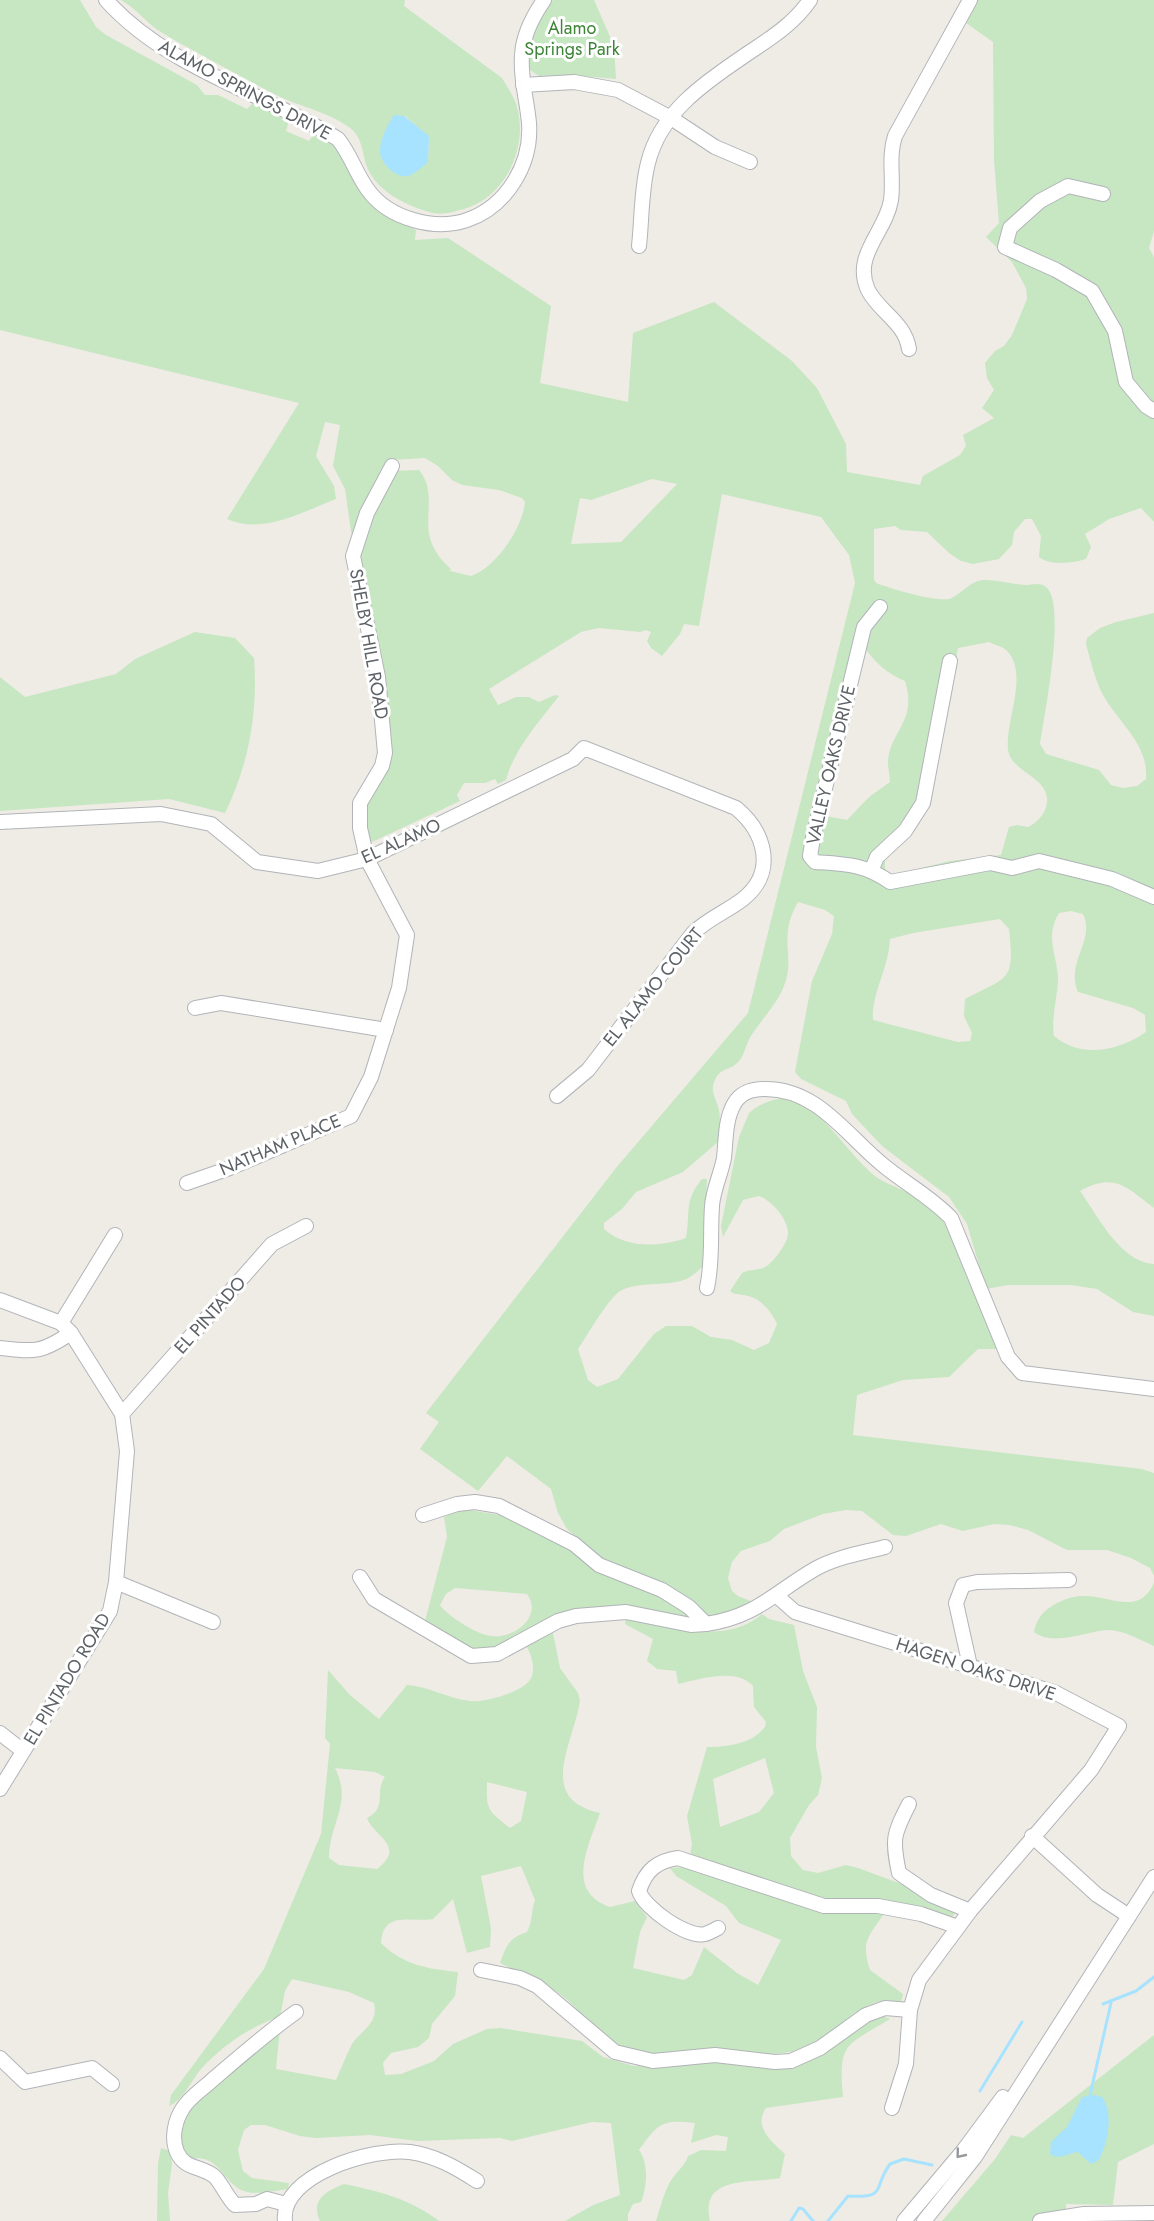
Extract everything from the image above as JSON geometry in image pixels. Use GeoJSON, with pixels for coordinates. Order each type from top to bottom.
{"type":"FeatureCollection","features":[{"type":"Feature","properties":{"kind":"street","name":"ALAMO SPRINGS DRIVE"},"geometry":{"type":"LineString","coordinates":[[106,0],[122,17],[156,43],[338,139],[347,150],[370,193],[390,208],[431,225],[458,223],[489,209],[511,188],[524,163],[529,140],[523,85],[524,43],[534,15],[544,0]]}},
{"type":"Feature","properties":{"kind":"street"},"geometry":{"type":"LineString","coordinates":[[639,246],[647,165],[652,151],[671,118],[696,88],[788,26],[810,0]]}},
{"type":"Feature","properties":{"kind":"street"},"geometry":{"type":"LineString","coordinates":[[909,349],[903,330],[870,292],[864,273],[864,262],[868,247],[888,213],[891,193],[891,154],[895,136],[970,0]]}},
{"type":"Feature","properties":{"kind":"street"},"geometry":{"type":"LineString","coordinates":[[523,85],[574,82],[605,86],[643,101],[715,147],[750,162]]}},
{"type":"Feature","properties":{"kind":"street"},"geometry":{"type":"LineString","coordinates":[[1103,194],[1068,186],[1040,201],[1010,228],[1005,247],[1056,270],[1092,291],[1115,331],[1126,382],[1146,406],[1154,411]]}},
{"type":"Feature","properties":{"kind":"street","name":"SHELBY HILL ROAD"},"geometry":{"type":"LineString","coordinates":[[367,859],[361,842],[360,803],[382,766],[385,753],[378,677],[353,556],[367,513],[392,466]]}},
{"type":"Feature","properties":{"kind":"street","name":"VALLEY OAKS DRIVE"},"geometry":{"type":"LineString","coordinates":[[880,607],[864,627],[810,856],[816,862],[872,869],[890,882],[990,863],[1012,868],[1039,861],[1112,879],[1154,897]]}},
{"type":"Feature","properties":{"kind":"street"},"geometry":{"type":"LineString","coordinates":[[872,869],[877,857],[905,831],[923,803],[950,661]]}},
{"type":"Feature","properties":{"kind":"street","name":"EL ALAMO"},"geometry":{"type":"LineString","coordinates":[[0,822],[161,814],[211,824],[257,862],[318,871],[367,859],[573,759],[584,748]]}},
{"type":"Feature","properties":{"kind":"street","name":"EL ALAMO COURT"},"geometry":{"type":"LineString","coordinates":[[557,1096],[588,1070],[693,933],[707,920],[743,899],[755,886],[763,865],[764,852],[760,836],[748,818],[736,808],[584,748]]}},
{"type":"Feature","properties":{"kind":"street","name":"NATHAM PLACE"},"geometry":{"type":"LineString","coordinates":[[187,1183],[230,1168],[351,1116],[371,1077],[399,988],[407,935],[367,859]]}},
{"type":"Feature","properties":{"kind":"street"},"geometry":{"type":"LineString","coordinates":[[195,1008],[221,1003],[386,1030]]}},
{"type":"Feature","properties":{"kind":"street"},"geometry":{"type":"LineString","coordinates":[[707,1288],[712,1267],[712,1205],[724,1158],[729,1115],[740,1095],[756,1089],[778,1089],[799,1094],[819,1105],[882,1164],[936,1202],[951,1218],[1008,1357],[1022,1372],[1154,1389]]}},
{"type":"Feature","properties":{"kind":"street","name":"EL PINTADO"},"geometry":{"type":"LineString","coordinates":[[123,1414],[272,1245],[306,1226]]}},
{"type":"Feature","properties":{"kind":"street"},"geometry":{"type":"LineString","coordinates":[[61,1323],[115,1235]]}},
{"type":"Feature","properties":{"kind":"street","name":"EL PINTADO ROAD"},"geometry":{"type":"LineString","coordinates":[[0,1300],[61,1323],[71,1333],[123,1414],[127,1451],[116,1582],[110,1611],[0,1789]]}},
{"type":"Feature","properties":{"kind":"street"},"geometry":{"type":"LineString","coordinates":[[0,1348],[33,1352],[50,1347],[71,1333]]}},
{"type":"Feature","properties":{"kind":"street"},"geometry":{"type":"LineString","coordinates":[[423,1515],[457,1504],[475,1502],[499,1506],[574,1544],[599,1565],[662,1590],[689,1607],[706,1624]]}},
{"type":"Feature","properties":{"kind":"street"},"geometry":{"type":"LineString","coordinates":[[360,1577],[374,1599],[471,1656],[497,1654],[558,1621],[576,1616],[626,1612],[691,1625],[744,1615],[777,1596],[816,1568],[841,1558],[885,1547]]}},
{"type":"Feature","properties":{"kind":"street"},"geometry":{"type":"LineString","coordinates":[[970,1666],[956,1603],[963,1585],[977,1582],[1069,1580]]}},
{"type":"Feature","properties":{"kind":"street"},"geometry":{"type":"LineString","coordinates":[[116,1582],[213,1622]]}},
{"type":"Feature","properties":{"kind":"street","name":"HAGEN OAKS DRIVE"},"geometry":{"type":"LineString","coordinates":[[777,1596],[795,1612],[1056,1693],[1119,1726],[1091,1770],[970,1911],[919,1980],[910,2010],[906,2064],[892,2108]]}},
{"type":"Feature","properties":{"kind":"street"},"geometry":{"type":"LineString","coordinates":[[0,1733],[23,1751]]}},
{"type":"Feature","properties":{"kind":"street"},"geometry":{"type":"LineString","coordinates":[[909,1804],[894,1832],[894,1849],[899,1873],[931,1895],[970,1911]]}},
{"type":"Feature","properties":{"kind":"street"},"geometry":{"type":"LineString","coordinates":[[1032,1836],[1097,1895],[1129,1916]]}},
{"type":"Feature","properties":{"kind":"street"},"geometry":{"type":"LineString","coordinates":[[718,1928],[704,1934],[695,1933],[648,1908],[639,1891],[643,1878],[651,1868],[664,1860],[678,1858],[824,1906],[878,1906],[921,1914],[958,1927]]}},
{"type":"Feature","properties":{"kind":"street"},"geometry":{"type":"LineString","coordinates":[[924,2221],[975,2157],[1154,1877]]}},
{"type":"Feature","properties":{"kind":"street"},"geometry":{"type":"LineString","coordinates":[[481,1970],[520,1978],[537,1986],[615,2052],[653,2061],[715,2055],[776,2062],[791,2061],[820,2048],[866,2015],[885,2008],[910,2010]]}},
{"type":"Feature","properties":{"kind":"street"},"geometry":{"type":"LineString","coordinates":[[286,2204],[267,2199],[256,2204],[235,2205],[213,2175],[184,2162],[176,2151],[174,2136],[176,2121],[184,2105],[266,2033],[296,2012]]}},
{"type":"Feature","properties":{"kind":"street"},"geometry":{"type":"LineString","coordinates":[[0,2058],[25,2082],[92,2068],[112,2084]]}},
{"type":"Feature","properties":{"kind":"street"},"geometry":{"type":"LineString","coordinates":[[904,2221],[963,2151],[1020,2075],[1036,2060]]}},
{"type":"Feature","properties":{"kind":"street"},"geometry":{"type":"LineString","coordinates":[[285,2221],[286,2204],[291,2195],[333,2165],[378,2153],[408,2151],[444,2160],[477,2181]]}},
{"type":"Feature","properties":{"kind":"street"},"geometry":{"type":"LineString","coordinates":[[1040,2221],[1084,2214],[1154,2213]]}},
{"type":"Feature","properties":{"kind":"green space"},"geometry":{"type":"Polygon","coordinates":[[[0,0],[80,0],[96,27],[106,35],[197,85],[205,95],[218,95],[247,109],[253,103],[289,121],[286,131],[309,141],[314,134],[326,138],[342,153],[376,209],[416,230],[415,240],[448,238],[551,306],[540,383],[628,402],[633,333],[714,302],[792,361],[817,388],[846,444],[847,472],[920,485],[923,476],[960,455],[966,446],[963,435],[994,418],[982,408],[994,390],[987,378],[985,363],[995,351],[1004,346],[1012,335],[1027,299],[1026,288],[1012,262],[986,237],[999,223],[994,160],[993,42],[966,23],[978,0],[1154,0],[1154,231],[1149,248],[1154,257],[1154,522],[1141,508],[1109,519],[1085,534],[1091,547],[1086,559],[1062,563],[1049,562],[1039,557],[1041,536],[1032,519],[1025,519],[1014,532],[1012,545],[999,559],[973,564],[961,561],[949,553],[927,532],[901,530],[895,526],[874,529],[874,579],[876,583],[914,595],[937,599],[952,598],[970,585],[983,580],[1022,585],[1040,584],[1046,587],[1052,597],[1054,637],[1040,744],[1046,754],[1099,770],[1111,785],[1123,788],[1137,786],[1146,779],[1146,766],[1137,743],[1106,701],[1100,689],[1086,644],[1087,638],[1100,628],[1116,622],[1154,613],[1154,1208],[1120,1184],[1102,1183],[1080,1191],[1102,1225],[1120,1247],[1142,1261],[1154,1264],[1154,1316],[1133,1312],[1097,1289],[1071,1285],[1008,1285],[986,1289],[967,1224],[949,1197],[882,1146],[852,1114],[846,1101],[801,1079],[795,1072],[812,981],[832,934],[834,916],[825,910],[798,902],[789,926],[787,976],[781,993],[751,1036],[739,1061],[719,1074],[713,1084],[713,1092],[720,1114],[718,1142],[683,1172],[636,1192],[622,1209],[604,1223],[604,1229],[622,1240],[633,1243],[665,1243],[686,1238],[692,1194],[702,1179],[707,1179],[704,1265],[684,1280],[629,1287],[617,1293],[605,1307],[578,1349],[588,1380],[597,1387],[618,1379],[654,1334],[666,1326],[692,1326],[711,1337],[732,1340],[754,1350],[769,1343],[777,1324],[768,1309],[755,1299],[730,1291],[742,1273],[765,1267],[776,1257],[788,1236],[785,1221],[774,1206],[759,1196],[743,1200],[723,1237],[721,1226],[739,1137],[749,1113],[770,1101],[788,1099],[805,1106],[821,1118],[881,1180],[917,1197],[936,1211],[950,1235],[997,1349],[978,1349],[949,1377],[903,1380],[857,1395],[853,1435],[1142,1469],[1154,1473],[1154,1576],[1150,1568],[1131,1558],[1107,1550],[1067,1550],[1028,1530],[1009,1525],[994,1524],[963,1531],[941,1524],[906,1536],[893,1535],[862,1511],[846,1510],[823,1514],[784,1529],[770,1541],[741,1551],[732,1562],[728,1578],[732,1591],[753,1602],[730,1613],[692,1621],[628,1607],[577,1608],[564,1612],[502,1650],[474,1651],[425,1621],[447,1537],[444,1517],[463,1509],[500,1515],[518,1520],[536,1534],[566,1548],[579,1540],[567,1529],[558,1513],[551,1489],[507,1456],[478,1491],[420,1449],[439,1422],[426,1413],[616,1168],[748,1013],[855,583],[849,555],[821,517],[722,494],[699,626],[684,624],[680,634],[662,656],[651,648],[647,641],[651,632],[646,630],[640,632],[599,628],[581,632],[489,689],[498,705],[516,697],[529,697],[539,702],[555,695],[559,696],[521,747],[506,780],[498,784],[495,779],[485,783],[464,783],[457,795],[460,801],[370,843],[365,817],[368,800],[386,768],[357,560],[364,534],[393,471],[419,470],[426,482],[428,493],[431,542],[438,555],[451,569],[450,571],[471,576],[490,565],[499,556],[514,534],[525,502],[522,498],[499,490],[462,485],[452,480],[438,466],[425,458],[391,460],[381,469],[352,538],[345,489],[333,466],[340,425],[325,422],[316,456],[334,486],[336,499],[282,520],[268,523],[241,523],[227,519],[299,403],[0,330],[0,0]],[[652,479],[591,500],[580,498],[571,544],[621,542],[677,484],[652,479]],[[872,607],[856,629],[809,829],[818,847],[826,816],[847,820],[869,797],[890,782],[888,763],[890,752],[906,717],[908,695],[905,681],[882,667],[863,646],[872,607]],[[989,642],[958,648],[931,804],[915,830],[885,860],[885,869],[892,875],[950,861],[1001,855],[1009,827],[1017,825],[1028,827],[1039,819],[1046,808],[1045,790],[1010,757],[1008,738],[1015,697],[1016,671],[1013,659],[1002,647],[989,642]],[[1071,911],[1059,913],[1052,939],[1058,981],[1054,1036],[1076,1048],[1100,1050],[1124,1044],[1146,1032],[1145,1015],[1133,1008],[1078,992],[1075,971],[1084,942],[1086,924],[1083,914],[1071,911]],[[1000,919],[890,939],[887,960],[875,1000],[873,1020],[958,1042],[970,1041],[972,1033],[964,1016],[965,999],[1005,976],[1011,959],[1009,929],[1000,919]],[[455,1588],[446,1594],[440,1605],[463,1624],[491,1636],[509,1634],[517,1630],[529,1618],[532,1610],[527,1594],[455,1588]]]}},
{"type":"Feature","properties":{"kind":"green space"},"geometry":{"type":"Polygon","coordinates":[[[121,0],[405,0],[404,6],[502,78],[514,98],[518,111],[519,141],[515,156],[501,183],[491,195],[478,203],[442,214],[420,209],[401,201],[383,189],[376,181],[366,164],[359,140],[350,128],[332,117],[272,93],[191,49],[158,30],[121,0]],[[405,116],[385,163],[397,173],[411,174],[428,162],[429,137],[405,116]]]}},
{"type":"Feature","properties":{"kind":"green space","name":"Alamo Springs Park"},"geometry":{"type":"Polygon","coordinates":[[[553,0],[594,0],[614,46],[616,79],[571,75],[539,76],[530,70],[528,52],[533,33],[553,0]]]}},
{"type":"Feature","properties":{"kind":"green space"},"geometry":{"type":"Polygon","coordinates":[[[195,632],[235,638],[254,658],[255,698],[250,737],[240,776],[225,813],[169,799],[0,811],[0,677],[25,697],[116,674],[135,659],[195,632]]]}},
{"type":"Feature","properties":{"kind":"green space"},"geometry":{"type":"Polygon","coordinates":[[[1154,1583],[1154,1646],[1114,1630],[1060,1638],[1050,1638],[1034,1632],[1042,1614],[1063,1600],[1083,1596],[1132,1602],[1148,1593],[1154,1583]]]}},
{"type":"Feature","properties":{"kind":"green space"},"geometry":{"type":"Polygon","coordinates":[[[762,1614],[769,1619],[794,1625],[803,1671],[817,1707],[816,1747],[822,1778],[818,1795],[809,1805],[790,1838],[791,1856],[803,1870],[818,1873],[846,1865],[858,1868],[907,1886],[957,1910],[943,1930],[933,1924],[885,1912],[871,1933],[866,1944],[870,1970],[903,1994],[901,2003],[888,2000],[876,2002],[852,2015],[818,2042],[795,2051],[749,2056],[694,2057],[647,2055],[622,2049],[602,2035],[557,1992],[500,1963],[509,1943],[527,1932],[531,1920],[535,1900],[521,1866],[481,1876],[491,1928],[490,1947],[467,1953],[453,1899],[433,1919],[400,1920],[387,1925],[381,1943],[398,1956],[416,1965],[458,1972],[455,1996],[432,2024],[429,2038],[418,2047],[391,2053],[383,2063],[385,2075],[401,2074],[434,2061],[453,2044],[487,2029],[500,2028],[582,2041],[603,2057],[634,2066],[721,2061],[779,2068],[808,2061],[869,2021],[883,2016],[890,2019],[854,2041],[848,2048],[842,2065],[843,2097],[766,2108],[763,2115],[763,2128],[785,2154],[780,2178],[731,2184],[720,2188],[712,2195],[709,2206],[710,2221],[656,2221],[667,2188],[688,2156],[701,2150],[726,2151],[728,2137],[716,2135],[691,2143],[695,2123],[684,2122],[661,2125],[639,2150],[646,2168],[645,2190],[641,2202],[633,2204],[628,2214],[628,2221],[565,2221],[593,2205],[620,2195],[611,2123],[592,2122],[512,2141],[500,2138],[417,2141],[370,2135],[316,2138],[300,2136],[265,2125],[251,2125],[244,2130],[238,2150],[243,2171],[252,2178],[289,2183],[288,2189],[264,2192],[252,2193],[241,2190],[234,2186],[213,2163],[206,2160],[197,2158],[187,2160],[181,2136],[183,2113],[280,2028],[276,2069],[336,2080],[352,2044],[369,2026],[374,2016],[374,2003],[349,1992],[292,1979],[285,1991],[280,2017],[259,2025],[228,2044],[202,2068],[183,2095],[169,2106],[171,2095],[264,1969],[321,1834],[330,1744],[325,1738],[328,1670],[350,1695],[379,1719],[407,1685],[470,1701],[495,1698],[523,1687],[533,1672],[531,1656],[526,1645],[553,1633],[560,1668],[578,1693],[580,1701],[566,1752],[563,1768],[564,1783],[569,1796],[580,1806],[600,1813],[586,1853],[584,1879],[587,1890],[596,1900],[610,1907],[635,1901],[647,1917],[640,1932],[633,1968],[684,1980],[692,1975],[704,1947],[737,1973],[758,1985],[781,1940],[739,1923],[726,1906],[676,1876],[670,1868],[688,1867],[692,1844],[687,1816],[707,1747],[746,1741],[760,1733],[765,1727],[766,1722],[754,1707],[753,1686],[746,1680],[728,1676],[707,1677],[678,1684],[676,1671],[657,1669],[647,1661],[653,1639],[625,1624],[626,1618],[678,1629],[714,1631],[748,1624],[762,1614]],[[765,1758],[713,1779],[720,1827],[759,1812],[774,1793],[765,1758]],[[335,1768],[340,1781],[341,1803],[329,1858],[339,1865],[377,1869],[389,1854],[389,1848],[367,1818],[377,1809],[380,1788],[385,1777],[375,1772],[335,1768]],[[487,1782],[488,1805],[497,1817],[510,1828],[521,1821],[527,1792],[487,1782]]]}},
{"type":"Feature","properties":{"kind":"green space"},"geometry":{"type":"Polygon","coordinates":[[[1154,2035],[1154,2144],[1118,2162],[1113,2205],[1066,2204],[1066,2221],[942,2221],[995,2159],[1011,2135],[1023,2138],[1154,2035]]]}},
{"type":"Feature","properties":{"kind":"green space"},"geometry":{"type":"Polygon","coordinates":[[[161,2148],[170,2151],[172,2164],[168,2193],[170,2221],[157,2221],[158,2164],[161,2148]]]}},
{"type":"Feature","properties":{"kind":"green space"},"geometry":{"type":"Polygon","coordinates":[[[344,2184],[394,2197],[417,2207],[439,2221],[320,2221],[317,2214],[318,2202],[326,2193],[344,2184]]]}},
{"type":"Feature","properties":{"kind":"water"},"geometry":{"type":"Polygon","coordinates":[[[394,115],[404,116],[429,136],[428,162],[408,176],[398,175],[389,169],[380,155],[383,136],[394,115]]]}},
{"type":"Feature","properties":{"kind":"water"},"geometry":{"type":"Polygon","coordinates":[[[1094,2095],[1102,2097],[1109,2120],[1105,2145],[1099,2160],[1091,2164],[1078,2152],[1060,2157],[1050,2154],[1051,2142],[1067,2127],[1082,2097],[1094,2095]]]}},
{"type":"Feature","properties":{"kind":"waterway"},"geometry":{"type":"LineString","coordinates":[[1103,2004],[1136,1991],[1154,1977]]}},
{"type":"Feature","properties":{"kind":"waterway"},"geometry":{"type":"LineString","coordinates":[[1090,2095],[1111,2003]]}},
{"type":"Feature","properties":{"kind":"waterway"},"geometry":{"type":"LineString","coordinates":[[980,2091],[1022,2022]]}},
{"type":"Feature","properties":{"kind":"waterway"},"geometry":{"type":"LineString","coordinates":[[828,2221],[848,2196],[874,2193],[890,2164],[904,2159],[932,2165]]}},
{"type":"Feature","properties":{"kind":"waterway"},"geometry":{"type":"LineString","coordinates":[[791,2221],[799,2208],[803,2209],[813,2221]]}}]}
